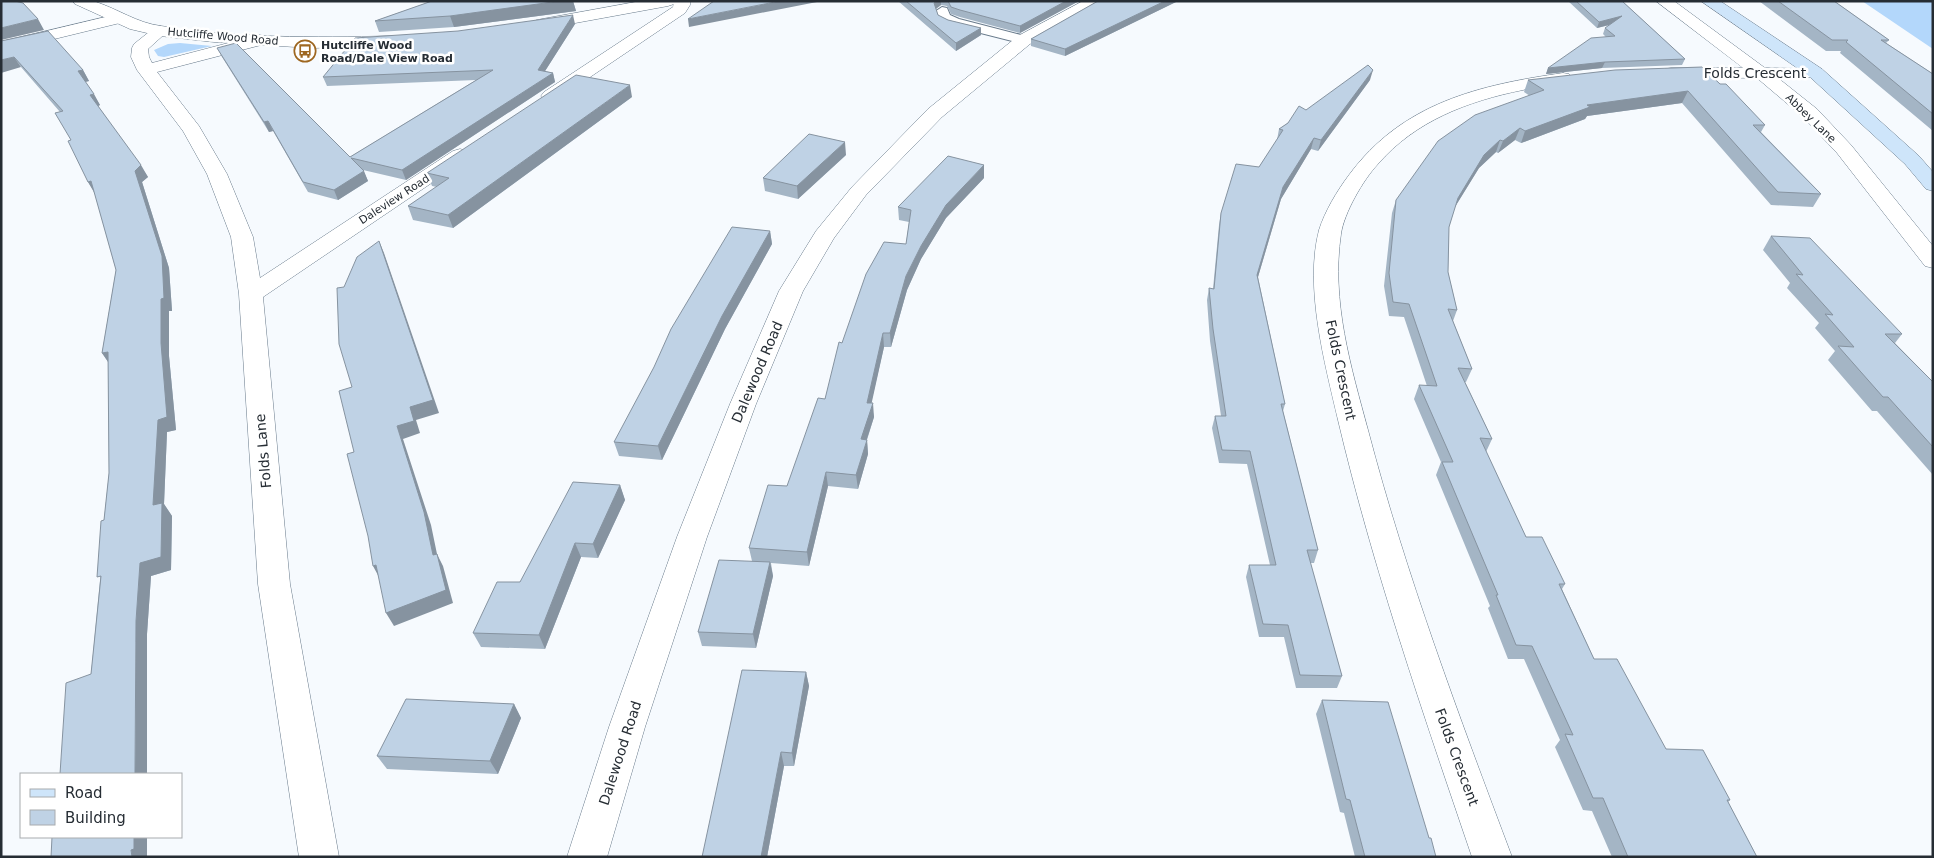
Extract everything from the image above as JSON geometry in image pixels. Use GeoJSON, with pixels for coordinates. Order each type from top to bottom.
{"type":"FeatureCollection","features":[{"type":"Feature","properties":{"kind":"main road"},"geometry":{"type":"LineString","coordinates":[[1709,1],[1816,73],[1912,160],[1933,185]]}},
{"type":"Feature","properties":{"kind":"street","name":"Hutcliffe Wood Road"},"geometry":{"type":"LineString","coordinates":[[81,1],[136,26],[160,31],[312,43],[405,39]]}},
{"type":"Feature","properties":{"kind":"street"},"geometry":{"type":"LineString","coordinates":[[520,28],[668,1]]}},
{"type":"Feature","properties":{"kind":"street"},"geometry":{"type":"LineString","coordinates":[[531,108],[679,10],[682,1]]}},
{"type":"Feature","properties":{"kind":"street","name":"Dalewood Road"},"geometry":{"type":"LineString","coordinates":[[587,857],[627,727],[692,537],[743,404],[792,291],[824,236],[859,191],[936,113],[1024,40],[1095,1]]}},
{"type":"Feature","properties":{"kind":"street","name":"Abbey Lane"},"geometry":{"type":"LineString","coordinates":[[1664,1],[1761,72],[1810,113],[1844,149],[1933,261]]}},
{"type":"Feature","properties":{"kind":"street"},"geometry":{"type":"LineString","coordinates":[[1,47],[118,19]]}},
{"type":"Feature","properties":{"kind":"street","name":"Folds Lane"},"geometry":{"type":"LineString","coordinates":[[160,31],[140,48],[140,56],[146,70],[192,130],[217,174],[242,237],[251,294],[274,584],[319,857]]}},
{"type":"Feature","properties":{"kind":"street"},"geometry":{"type":"LineString","coordinates":[[146,70],[259,40]]}},
{"type":"Feature","properties":{"kind":"street","name":"Folds Crescent"},"geometry":{"type":"LineString","coordinates":[[1651,73],[1816,73]]}},
{"type":"Feature","properties":{"kind":"street","name":"Folds Crescent"},"geometry":{"type":"LineString","coordinates":[[1492,857],[1416,642],[1360,458],[1330,328],[1325,273],[1331,227],[1349,186],[1372,156],[1406,127],[1441,107],[1484,92],[1538,81],[1586,75]]}},
{"type":"Feature","properties":{"kind":"street","name":"Daleview Road"},"geometry":{"type":"LineString","coordinates":[[251,294],[473,147]]}},
{"type":"Feature","properties":{"kind":"lane"},"geometry":{"type":"LineString","coordinates":[[942,11],[944,17],[954,22],[1024,40]]}},
{"type":"Feature","properties":{"kind":"shaded area"},"geometry":{"type":"Polygon","coordinates":[[[1862,1],[1933,1],[1933,49],[1862,1]]]}},
{"type":"Feature","properties":{"kind":"shaded area"},"geometry":{"type":"Polygon","coordinates":[[[180,43],[212,46],[164,57],[158,56],[154,50],[168,44],[180,43]]]}},
{"type":"Feature","properties":{"kind":"building"},"geometry":{"type":"Polygon","coordinates":[[[1,1],[23,3],[38,19],[1,28],[1,1]]]}},
{"type":"Feature","properties":{"kind":"building"},"geometry":{"type":"Polygon","coordinates":[[[432,1],[560,1],[450,16],[375,21],[432,1]]]}},
{"type":"Feature","properties":{"kind":"building"},"geometry":{"type":"Polygon","coordinates":[[[714,1],[780,1],[688,19],[714,1]]]}},
{"type":"Feature","properties":{"kind":"building"},"geometry":{"type":"Polygon","coordinates":[[[906,1],[937,1],[934,3],[938,15],[948,20],[981,28],[956,43],[906,1]]]}},
{"type":"Feature","properties":{"kind":"building"},"geometry":{"type":"Polygon","coordinates":[[[948,1],[1066,1],[1020,26],[951,7],[948,1]]]}},
{"type":"Feature","properties":{"kind":"building"},"geometry":{"type":"Polygon","coordinates":[[[1098,1],[1165,1],[1065,49],[1031,39],[1098,1]]]}},
{"type":"Feature","properties":{"kind":"building"},"geometry":{"type":"Polygon","coordinates":[[[1576,1],[1622,1],[1685,59],[1605,62],[1548,68],[1591,38],[1615,36],[1605,28],[1622,16],[1599,22],[1576,1]]]}},
{"type":"Feature","properties":{"kind":"building"},"geometry":{"type":"Polygon","coordinates":[[[1778,1],[1834,1],[1889,40],[1881,40],[1933,74],[1933,114],[1846,42],[1848,40],[1832,40],[1778,1]]]}},
{"type":"Feature","properties":{"kind":"building"},"geometry":{"type":"Polygon","coordinates":[[[573,15],[538,70],[553,73],[402,170],[351,158],[364,171],[334,190],[303,182],[268,121],[264,122],[217,48],[236,43],[350,157],[493,70],[323,77],[355,38],[458,31],[573,15]]]}},
{"type":"Feature","properties":{"kind":"building"},"geometry":{"type":"Polygon","coordinates":[[[48,31],[83,70],[78,71],[94,94],[90,95],[141,165],[135,171],[162,256],[164,298],[161,299],[161,343],[167,417],[158,420],[153,505],[162,503],[161,557],[140,563],[136,621],[135,773],[60,773],[66,683],[91,674],[101,576],[97,577],[101,521],[104,520],[109,473],[108,352],[102,353],[116,270],[91,181],[88,182],[68,141],[71,140],[55,113],[63,111],[14,57],[1,60],[1,41],[48,31]]]}},
{"type":"Feature","properties":{"kind":"building"},"geometry":{"type":"Polygon","coordinates":[[[1368,65],[1373,70],[1321,140],[1314,138],[1283,187],[1257,275],[1285,404],[1281,404],[1318,550],[1307,550],[1342,676],[1300,675],[1288,625],[1263,624],[1249,565],[1276,565],[1250,451],[1222,450],[1215,416],[1226,416],[1209,288],[1214,289],[1221,213],[1236,164],[1259,167],[1283,130],[1279,129],[1288,123],[1299,106],[1306,110],[1368,65]]]}},
{"type":"Feature","properties":{"kind":"building"},"geometry":{"type":"Polygon","coordinates":[[[1702,67],[1720,84],[1726,84],[1765,125],[1753,125],[1821,194],[1778,192],[1688,91],[1587,105],[1590,107],[1525,131],[1520,128],[1503,141],[1500,140],[1484,155],[1458,198],[1449,227],[1448,272],[1457,310],[1448,309],[1472,369],[1458,368],[1492,439],[1480,438],[1526,537],[1542,537],[1565,584],[1559,584],[1594,659],[1617,659],[1666,749],[1703,750],[1730,800],[1727,800],[1757,857],[1628,857],[1603,798],[1593,798],[1565,734],[1573,735],[1532,646],[1516,645],[1496,595],[1498,595],[1442,462],[1453,462],[1419,385],[1437,386],[1409,304],[1393,302],[1389,273],[1396,200],[1438,141],[1475,115],[1544,90],[1528,80],[1615,70],[1702,67]]]}},
{"type":"Feature","properties":{"kind":"building"},"geometry":{"type":"Polygon","coordinates":[[[576,75],[630,85],[448,215],[408,206],[449,178],[427,173],[576,75]]]}},
{"type":"Feature","properties":{"kind":"building"},"geometry":{"type":"Polygon","coordinates":[[[809,134],[845,142],[797,186],[763,178],[809,134]]]}},
{"type":"Feature","properties":{"kind":"building"},"geometry":{"type":"Polygon","coordinates":[[[948,156],[984,165],[946,205],[921,246],[906,276],[890,333],[883,333],[867,403],[873,403],[861,439],[867,440],[856,475],[826,472],[807,552],[749,548],[768,485],[787,486],[818,398],[825,399],[839,342],[842,343],[866,274],[884,242],[906,244],[911,210],[898,207],[948,156]]]}},
{"type":"Feature","properties":{"kind":"building"},"geometry":{"type":"Polygon","coordinates":[[[732,227],[770,231],[722,316],[658,446],[614,442],[654,367],[671,329],[732,227]]]}},
{"type":"Feature","properties":{"kind":"building"},"geometry":{"type":"Polygon","coordinates":[[[1771,236],[1810,238],[1902,334],[1885,334],[1933,382],[1933,447],[1888,397],[1883,397],[1838,346],[1854,347],[1825,314],[1833,315],[1796,274],[1803,275],[1771,236]]]}},
{"type":"Feature","properties":{"kind":"building"},"geometry":{"type":"Polygon","coordinates":[[[379,241],[433,400],[410,407],[414,421],[397,426],[424,512],[433,555],[437,554],[446,590],[386,613],[376,565],[373,566],[368,536],[347,454],[354,452],[339,391],[352,387],[339,344],[337,288],[344,287],[357,257],[379,241]]]}},
{"type":"Feature","properties":{"kind":"building"},"geometry":{"type":"Polygon","coordinates":[[[573,482],[620,485],[593,544],[575,543],[539,635],[473,633],[497,582],[520,582],[573,482]]]}},
{"type":"Feature","properties":{"kind":"building"},"geometry":{"type":"Polygon","coordinates":[[[719,560],[770,562],[753,634],[698,632],[719,560]]]}},
{"type":"Feature","properties":{"kind":"building"},"geometry":{"type":"Polygon","coordinates":[[[742,670],[806,672],[792,753],[781,752],[761,857],[702,857],[742,670]]]}},
{"type":"Feature","properties":{"kind":"building"},"geometry":{"type":"Polygon","coordinates":[[[406,699],[514,704],[490,761],[377,756],[406,699]]]}},
{"type":"Feature","properties":{"kind":"building"},"geometry":{"type":"Polygon","coordinates":[[[1322,700],[1388,702],[1436,857],[1365,857],[1350,800],[1346,799],[1322,700]]]}},
{"type":"Feature","properties":{"kind":"building"},"geometry":{"type":"Polygon","coordinates":[[[52,838],[134,838],[134,849],[131,850],[132,857],[51,857],[52,838]]]}},
{"type":"Feature","properties":{"kind":"place","name":"Hutcliffe Wood Road/Dale View Road"},"geometry":{"type":"Point","coordinates":[305,51]}}]}
